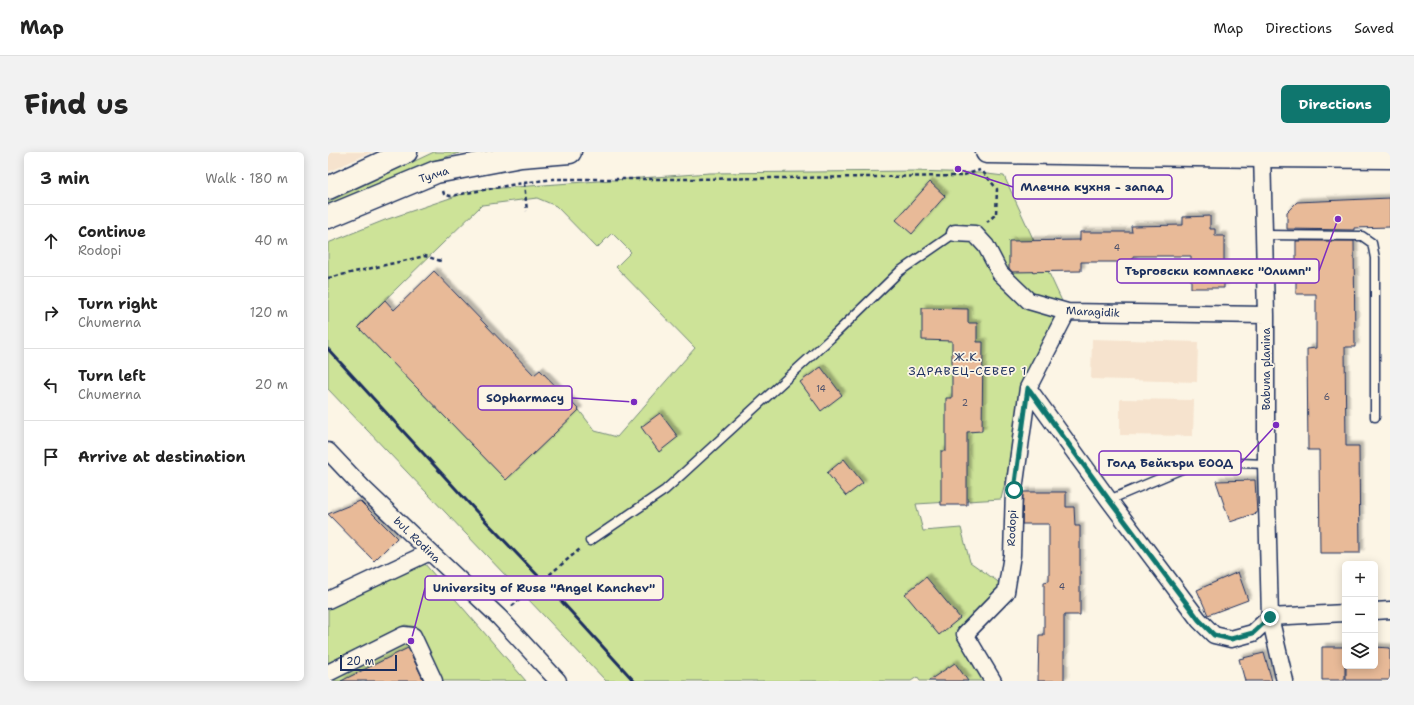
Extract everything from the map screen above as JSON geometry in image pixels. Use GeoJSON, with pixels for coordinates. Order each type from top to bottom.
{"type":"FeatureCollection","features":[{"type":"Feature","properties":{"kind":"main road"},"geometry":{"type":"LineString","coordinates":[[328,188],[406,152]]}},
{"type":"Feature","properties":{"kind":"main road","name":"Тулча"},"geometry":{"type":"LineString","coordinates":[[328,217],[436,172],[521,156],[570,152]]}},
{"type":"Feature","properties":{"kind":"main road"},"geometry":{"type":"LineString","coordinates":[[987,152],[1262,154],[1390,157]]}},
{"type":"Feature","properties":{"kind":"street","name":"Babuna planina"},"geometry":{"type":"LineString","coordinates":[[1262,154],[1266,315],[1266,464],[1270,617],[1285,681]]}},
{"type":"Feature","properties":{"kind":"street"},"geometry":{"type":"LineString","coordinates":[[955,233],[975,234]]}},
{"type":"Feature","properties":{"kind":"street","name":"Maragidik"},"geometry":{"type":"LineString","coordinates":[[975,234],[986,246],[1000,273],[1029,302],[1067,312],[1266,315]]}},
{"type":"Feature","properties":{"kind":"street","name":"Rodopi"},"geometry":{"type":"LineString","coordinates":[[993,681],[965,634],[1006,592],[1012,555],[1014,490],[1028,388],[1067,312]]}},
{"type":"Feature","properties":{"kind":"street"},"geometry":{"type":"LineString","coordinates":[[1028,388],[1109,500],[1199,620],[1214,635],[1231,639],[1253,633],[1270,617],[1342,613]]}},
{"type":"Feature","properties":{"kind":"street","name":"bul. Rodina"},"geometry":{"type":"LineString","coordinates":[[328,451],[363,488],[499,617],[558,681]]}},
{"type":"Feature","properties":{"kind":"street"},"geometry":{"type":"LineString","coordinates":[[328,600],[430,552]]}},
{"type":"Feature","properties":{"kind":"street"},"geometry":{"type":"LineString","coordinates":[[1378,611],[1390,610]]}},
{"type":"Feature","properties":{"kind":"street"},"geometry":{"type":"LineString","coordinates":[[328,673],[404,635],[414,636],[434,681]]}},
{"type":"Feature","properties":{"kind":"lane"},"geometry":{"type":"LineString","coordinates":[[590,541],[665,490],[831,338],[900,270],[955,233]]}},
{"type":"Feature","properties":{"kind":"lane"},"geometry":{"type":"LineString","coordinates":[[1264,235],[1362,236],[1372,243],[1375,258],[1376,417]]}},
{"type":"Feature","properties":{"kind":"lane"},"geometry":{"type":"LineString","coordinates":[[1109,500],[1189,466],[1214,462],[1266,464]]}},
{"type":"Feature","properties":{"kind":"path"},"geometry":{"type":"LineString","coordinates":[[436,172],[444,194],[450,196],[553,179],[961,176],[981,170],[997,189],[996,214],[975,234]]}},
{"type":"Feature","properties":{"kind":"path"},"geometry":{"type":"LineString","coordinates":[[524,183],[527,211]]}},
{"type":"Feature","properties":{"kind":"path"},"geometry":{"type":"LineString","coordinates":[[328,278],[425,256],[441,261]]}},
{"type":"Feature","properties":{"kind":"path"},"geometry":{"type":"LineString","coordinates":[[499,617],[590,541]]}},
{"type":"Feature","properties":{"kind":"shaded area"},"geometry":{"type":"Polygon","coordinates":[[[328,152],[372,152],[328,172],[328,152]]]}},
{"type":"Feature","properties":{"kind":"shaded area"},"geometry":{"type":"Polygon","coordinates":[[[1092,339],[1198,342],[1197,382],[1091,379],[1092,339]]]}},
{"type":"Feature","properties":{"kind":"shaded area"},"geometry":{"type":"Polygon","coordinates":[[[1120,399],[1194,400],[1193,436],[1120,435],[1120,399]]]}},
{"type":"Feature","properties":{"kind":"green space"},"geometry":{"type":"Polygon","coordinates":[[[434,152],[462,152],[436,160],[328,206],[328,202],[434,152]]]}},
{"type":"Feature","properties":{"kind":"green space"},"geometry":{"type":"Polygon","coordinates":[[[914,171],[979,173],[1004,176],[1067,312],[1028,388],[1001,499],[916,504],[923,531],[961,528],[970,562],[997,581],[1006,592],[965,634],[993,681],[920,681],[917,677],[911,681],[606,681],[328,389],[328,243],[385,220],[474,190],[710,173],[914,171]],[[537,198],[482,205],[358,326],[506,480],[579,410],[595,431],[617,437],[695,348],[616,267],[631,252],[612,233],[597,248],[556,206],[537,198]]]}},
{"type":"Feature","properties":{"kind":"green space"},"geometry":{"type":"Polygon","coordinates":[[[424,563],[526,681],[440,681],[416,627],[405,625],[328,663],[328,609],[424,563]]]}},
{"type":"Feature","properties":{"kind":"green space"},"geometry":{"type":"Polygon","coordinates":[[[412,640],[431,681],[330,681],[412,640]]]}},
{"type":"Feature","properties":{"kind":"building"},"geometry":{"type":"Polygon","coordinates":[[[930,182],[945,196],[912,234],[896,220],[930,182]]]}},
{"type":"Feature","properties":{"kind":"building"},"geometry":{"type":"Polygon","coordinates":[[[1390,198],[1390,227],[1354,228],[1354,230],[1287,229],[1287,212],[1297,202],[1390,198]]]}},
{"type":"Feature","properties":{"kind":"building"},"geometry":{"type":"Polygon","coordinates":[[[1210,216],[1210,229],[1215,229],[1215,236],[1224,236],[1224,288],[1191,288],[1191,256],[1133,256],[1133,262],[1081,262],[1081,271],[1012,272],[1009,268],[1009,241],[1080,240],[1080,232],[1132,232],[1131,226],[1183,225],[1183,217],[1210,216]]]}},
{"type":"Feature","properties":{"kind":"building"},"geometry":{"type":"Polygon","coordinates":[[[1296,241],[1354,241],[1355,347],[1345,347],[1346,446],[1359,446],[1360,553],[1320,553],[1319,450],[1308,450],[1307,349],[1316,348],[1316,294],[1296,294],[1296,241]]]}},
{"type":"Feature","properties":{"kind":"building"},"geometry":{"type":"Polygon","coordinates":[[[434,271],[534,375],[540,370],[579,410],[506,480],[358,327],[385,300],[394,310],[434,271]]]}},
{"type":"Feature","properties":{"kind":"building"},"geometry":{"type":"Polygon","coordinates":[[[922,308],[968,309],[968,323],[977,323],[977,342],[983,342],[982,431],[967,432],[967,505],[941,505],[941,451],[946,451],[946,398],[952,398],[952,341],[922,340],[922,308]]]}},
{"type":"Feature","properties":{"kind":"building"},"geometry":{"type":"Polygon","coordinates":[[[821,367],[842,395],[821,411],[800,382],[821,367]]]}},
{"type":"Feature","properties":{"kind":"building"},"geometry":{"type":"Polygon","coordinates":[[[660,413],[678,437],[659,452],[641,427],[660,413]]]}},
{"type":"Feature","properties":{"kind":"building"},"geometry":{"type":"Polygon","coordinates":[[[844,459],[863,483],[846,496],[827,473],[844,459]]]}},
{"type":"Feature","properties":{"kind":"building"},"geometry":{"type":"Polygon","coordinates":[[[1255,480],[1257,513],[1230,522],[1216,481],[1255,480]]]}},
{"type":"Feature","properties":{"kind":"building"},"geometry":{"type":"Polygon","coordinates":[[[1023,492],[1066,492],[1066,507],[1074,507],[1075,526],[1080,526],[1080,615],[1064,615],[1064,681],[1038,681],[1039,635],[1044,635],[1044,582],[1049,581],[1049,524],[1022,524],[1023,492]]]}},
{"type":"Feature","properties":{"kind":"building"},"geometry":{"type":"Polygon","coordinates":[[[360,501],[397,538],[374,561],[328,514],[360,501]]]}},
{"type":"Feature","properties":{"kind":"building"},"geometry":{"type":"Polygon","coordinates":[[[1238,572],[1248,600],[1208,615],[1197,590],[1238,572]]]}},
{"type":"Feature","properties":{"kind":"building"},"geometry":{"type":"Polygon","coordinates":[[[926,577],[960,618],[939,635],[905,594],[926,577]]]}},
{"type":"Feature","properties":{"kind":"building"},"geometry":{"type":"Polygon","coordinates":[[[1322,647],[1342,647],[1342,669],[1345,669],[1345,680],[1322,680],[1322,647]]]}},
{"type":"Feature","properties":{"kind":"building"},"geometry":{"type":"Polygon","coordinates":[[[1378,647],[1390,648],[1390,680],[1346,680],[1346,669],[1378,669],[1378,647]]]}},
{"type":"Feature","properties":{"kind":"building"},"geometry":{"type":"Polygon","coordinates":[[[408,648],[424,681],[341,681],[408,648]]]}},
{"type":"Feature","properties":{"kind":"building"},"geometry":{"type":"Polygon","coordinates":[[[1264,653],[1272,681],[1245,681],[1239,659],[1264,653]]]}},
{"type":"Feature","properties":{"kind":"building"},"geometry":{"type":"Polygon","coordinates":[[[955,663],[968,681],[928,681],[955,663]]]}},
{"type":"Feature","properties":{"kind":"railway"},"geometry":{"type":"LineString","coordinates":[[328,349],[634,681]]}},
{"type":"Feature","properties":{"kind":"place","name":"Млечна кухня - запад"},"geometry":{"type":"Point","coordinates":[958,169]}},
{"type":"Feature","properties":{"kind":"place","name":"Търговски комплекс \"Олимп\""},"geometry":{"type":"Point","coordinates":[1338,219]}},
{"type":"Feature","properties":{"kind":"place","name":"SOpharmacy"},"geometry":{"type":"Point","coordinates":[634,402]}},
{"type":"Feature","properties":{"kind":"place","name":"Голд Бейкъри ЕООД"},"geometry":{"type":"Point","coordinates":[1276,425]}},
{"type":"Feature","properties":{"kind":"place","name":"University of Ruse \"Angel Kanchev\""},"geometry":{"type":"Point","coordinates":[411,641]}},
{"type":"Feature","properties":{"kind":"district","name":"Ж.К. ЗДРАВЕЦ-СЕВЕР 1"},"geometry":{"type":"Point","coordinates":[968,364]}},
{"type":"Feature","properties":{"kind":"route"},"geometry":{"type":"LineString","coordinates":[[1014,490],[1028,388],[1109,500],[1199,620],[1214,635],[1231,639],[1253,633],[1270,617]]}}]}
